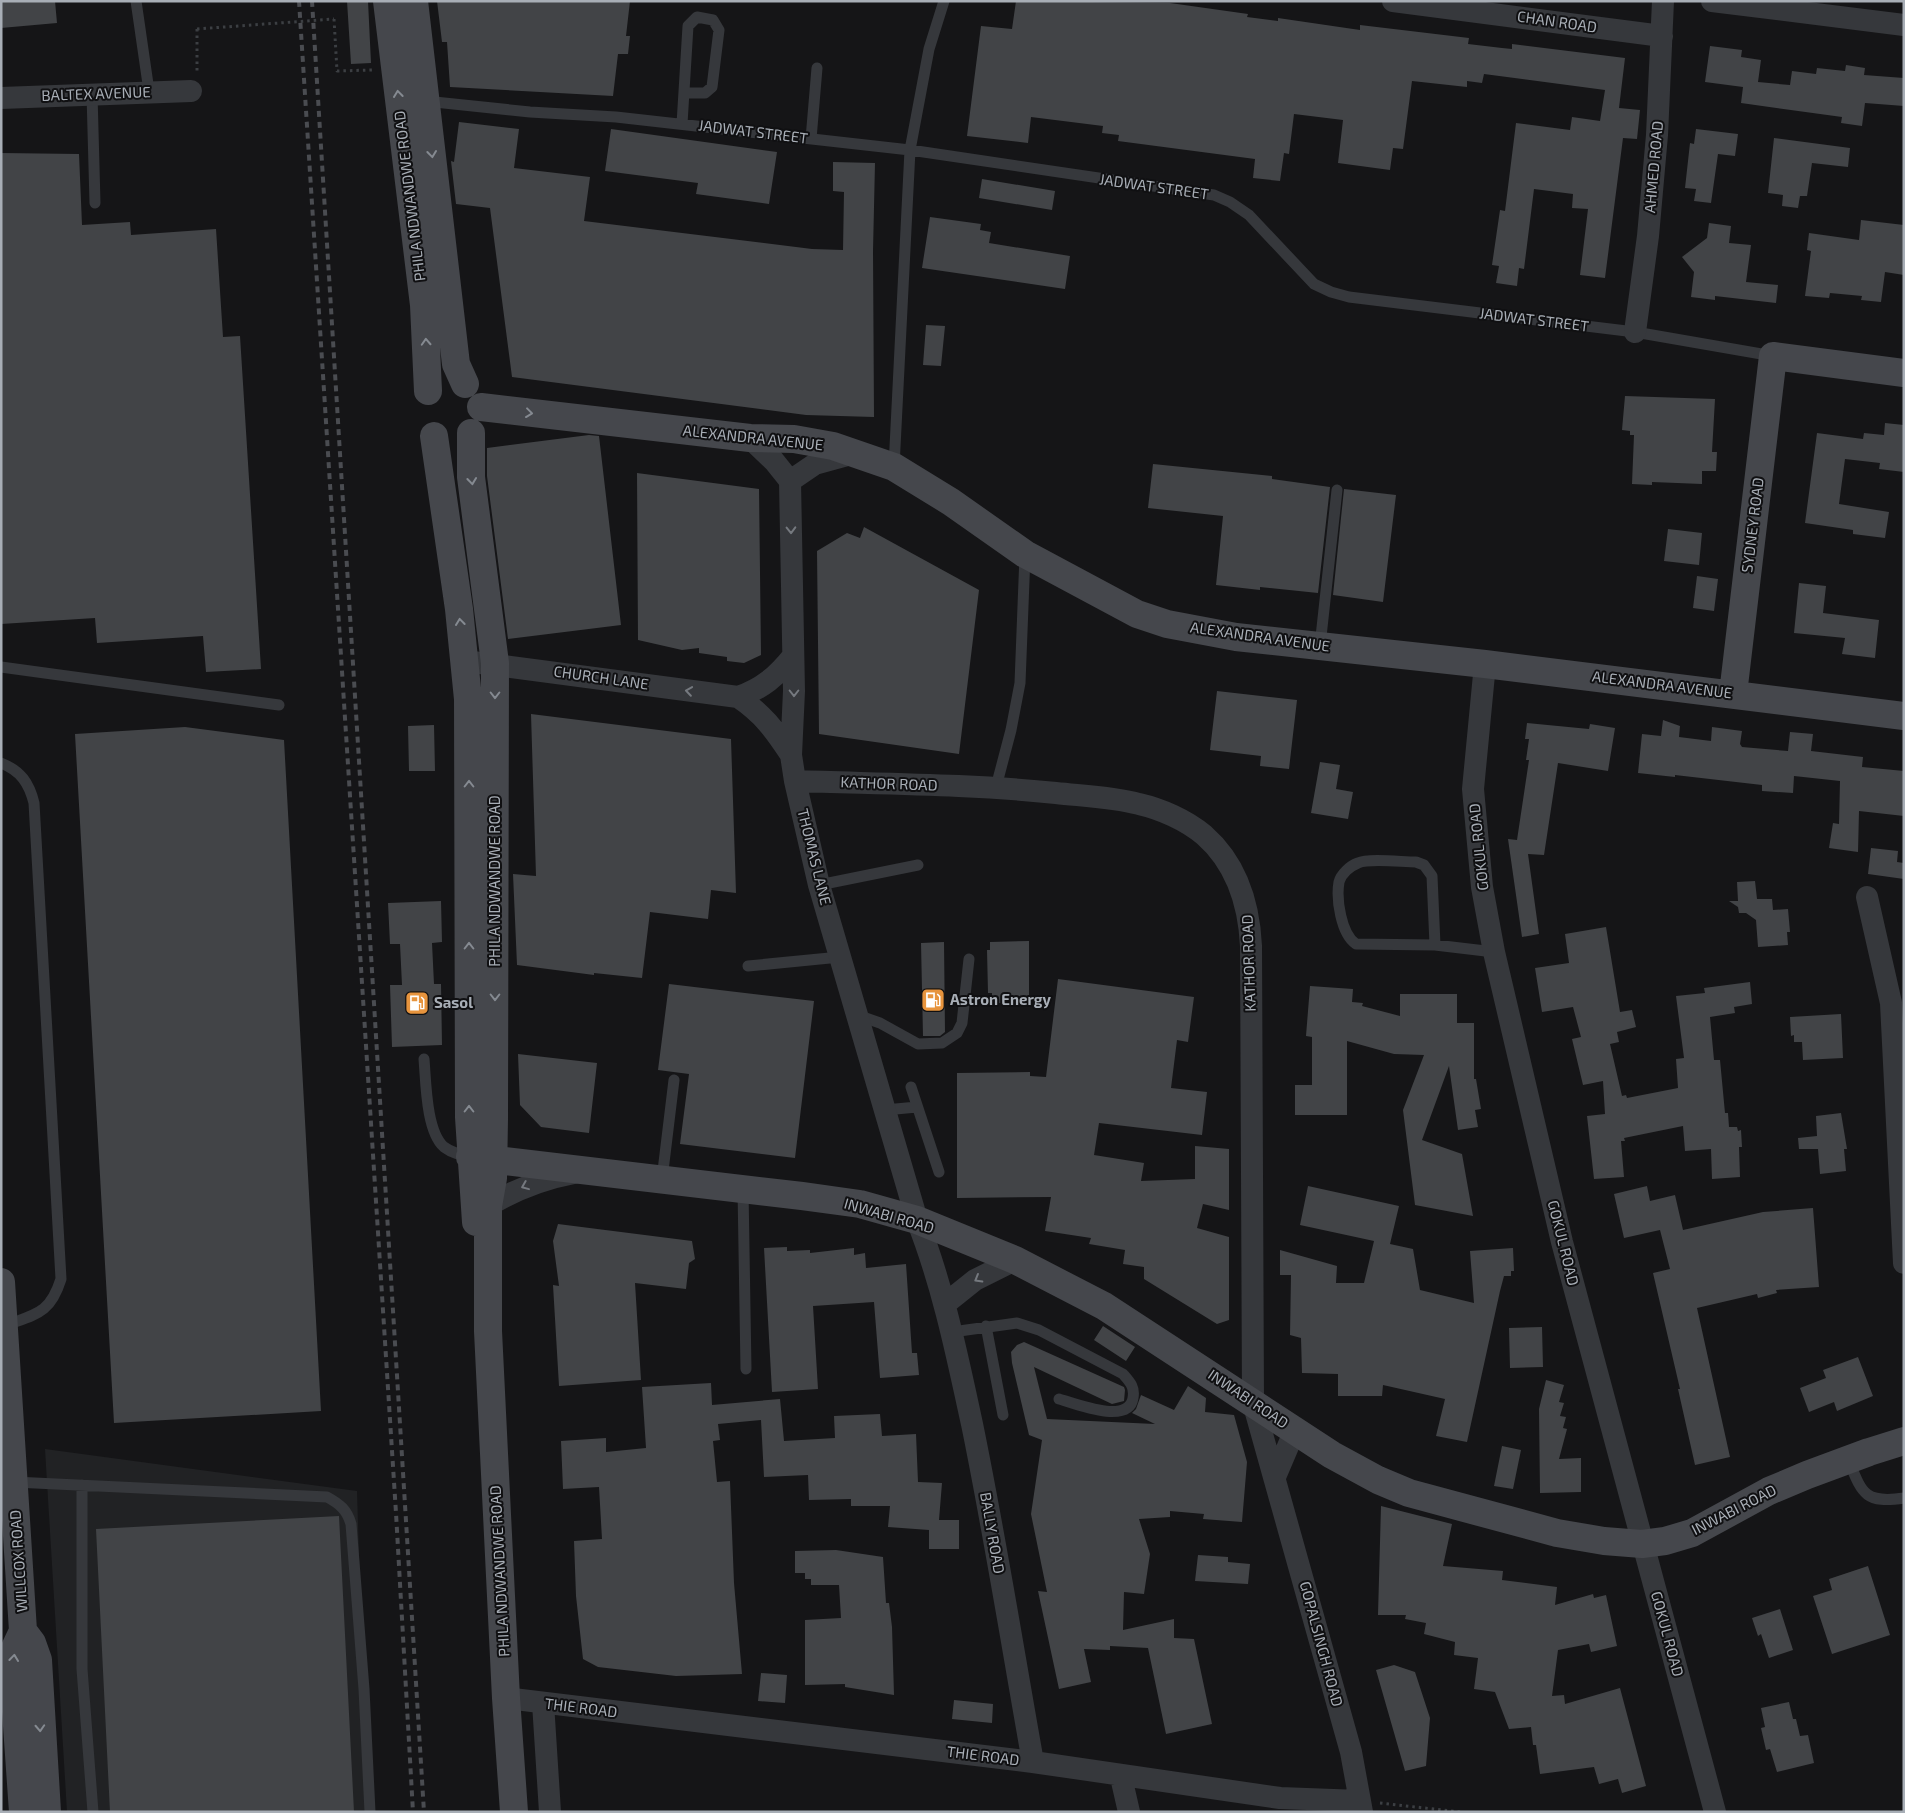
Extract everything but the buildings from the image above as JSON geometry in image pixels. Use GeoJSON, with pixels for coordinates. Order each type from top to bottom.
{"type":"FeatureCollection","features":[{"type":"Feature","properties":{"kind":"street","name":"PHILA NDWANDWE ROAD"},"geometry":{"type":"LineString","coordinates":[[387,1],[424,305],[428,391]]}},
{"type":"Feature","properties":{"kind":"street","name":"PHILA NDWANDWE ROAD"},"geometry":{"type":"LineString","coordinates":[[414,1],[456,364],[465,384]]}},
{"type":"Feature","properties":{"kind":"street","name":"CHAN ROAD"},"geometry":{"type":"LineString","coordinates":[[1393,1],[1662,36]]}},
{"type":"Feature","properties":{"kind":"street","name":"AHMED ROAD"},"geometry":{"type":"LineString","coordinates":[[1635,332],[1648,236],[1658,135],[1663,1]]}},
{"type":"Feature","properties":{"kind":"street"},"geometry":{"type":"LineString","coordinates":[[1712,1],[1904,25]]}},
{"type":"Feature","properties":{"kind":"street","name":"BALTEX AVENUE"},"geometry":{"type":"LineString","coordinates":[[1,98],[149,91],[194,83]]}},
{"type":"Feature","properties":{"kind":"street","name":"JADWAT STREET"},"geometry":{"type":"LineString","coordinates":[[1773,356],[1904,373]]}},
{"type":"Feature","properties":{"kind":"street","name":"SYDNEY ROAD"},"geometry":{"type":"LineString","coordinates":[[1733,694],[1773,356]]}},
{"type":"Feature","properties":{"kind":"street"},"geometry":{"type":"LineString","coordinates":[[447,381],[465,384],[473,390],[481,407],[479,420],[471,433],[454,441],[434,436],[422,420],[421,410],[428,391],[437,384],[447,381]]}},
{"type":"Feature","properties":{"kind":"street","name":"ALEXANDRA AVENUE"},"geometry":{"type":"LineString","coordinates":[[481,407],[750,438],[794,439],[855,453],[894,467],[951,502],[1025,554],[1145,617],[1236,637],[1485,664],[1904,716]]}},
{"type":"Feature","properties":{"kind":"street","name":"PHILA NDWANDWE ROAD"},"geometry":{"type":"LineString","coordinates":[[471,433],[471,477],[495,663],[481,1158],[488,1206],[488,1331]]}},
{"type":"Feature","properties":{"kind":"street","name":"PHILA NDWANDWE ROAD"},"geometry":{"type":"LineString","coordinates":[[434,436],[465,660],[488,1331],[506,1698],[514,1812]]}},
{"type":"Feature","properties":{"kind":"street"},"geometry":{"type":"LineString","coordinates":[[750,438],[774,461],[790,482],[814,464],[855,453]]}},
{"type":"Feature","properties":{"kind":"street","name":"THOMAS LANE"},"geometry":{"type":"LineString","coordinates":[[790,482],[794,691],[791,755],[795,782],[819,885],[917,1220]]}},
{"type":"Feature","properties":{"kind":"street"},"geometry":{"type":"LineString","coordinates":[[738,697],[765,685],[779,674],[793,656]]}},
{"type":"Feature","properties":{"kind":"street","name":"CHURCH LANE"},"geometry":{"type":"LineString","coordinates":[[465,660],[738,697],[757,710],[771,725],[791,755]]}},
{"type":"Feature","properties":{"kind":"street","name":"GOKUL ROAD"},"geometry":{"type":"LineString","coordinates":[[1485,664],[1473,789],[1482,887],[1494,952],[1562,1242],[1715,1812]]}},
{"type":"Feature","properties":{"kind":"street","name":"KATHOR ROAD"},"geometry":{"type":"LineString","coordinates":[[795,782],[996,787],[1110,799],[1139,804],[1162,811],[1181,820],[1204,835],[1223,856],[1235,874],[1244,894],[1249,913],[1251,946],[1254,1402]]}},
{"type":"Feature","properties":{"kind":"street"},"geometry":{"type":"LineString","coordinates":[[1867,897],[1899,1039],[1904,1263]]}},
{"type":"Feature","properties":{"kind":"street","name":"INWABI ROAD"},"geometry":{"type":"LineString","coordinates":[[481,1158],[860,1204],[917,1220],[1015,1260],[1104,1306],[1358,1470],[1409,1493],[1557,1533],[1604,1542],[1642,1544],[1665,1541],[1692,1533],[1769,1492],[1848,1459],[1904,1441]]}},
{"type":"Feature","properties":{"kind":"street","name":"INWABI ROAD"},"geometry":{"type":"LineString","coordinates":[[488,1206],[525,1186],[548,1178],[589,1170]]}},
{"type":"Feature","properties":{"kind":"street","name":"BALLY ROAD"},"geometry":{"type":"LineString","coordinates":[[917,1220],[933,1261],[952,1332],[981,1468],[1033,1762]]}},
{"type":"Feature","properties":{"kind":"street"},"geometry":{"type":"LineString","coordinates":[[945,1304],[975,1280],[1015,1260]]}},
{"type":"Feature","properties":{"kind":"street","name":"WILLCOX ROAD"},"geometry":{"type":"LineString","coordinates":[[1,1282],[23,1631],[15,1648],[13,1668],[47,1812]]}},
{"type":"Feature","properties":{"kind":"street","name":"GOPALSINGH ROAD"},"geometry":{"type":"LineString","coordinates":[[1254,1402],[1351,1752],[1361,1806]]}},
{"type":"Feature","properties":{"kind":"street"},"geometry":{"type":"LineString","coordinates":[[1275,1477],[1295,1430]]}},
{"type":"Feature","properties":{"kind":"street","name":"THIE ROAD"},"geometry":{"type":"LineString","coordinates":[[506,1698],[1033,1762],[1121,1777],[1280,1798],[1361,1806]]}},
{"type":"Feature","properties":{"kind":"street","name":"WILLCOX ROAD"},"geometry":{"type":"LineString","coordinates":[[22,1700],[19,1733],[23,1812]]}},
{"type":"Feature","properties":{"kind":"street"},"geometry":{"type":"LineString","coordinates":[[543,1703],[551,1810]]}},
{"type":"Feature","properties":{"kind":"street"},"geometry":{"type":"LineString","coordinates":[[1121,1777],[1129,1812]]}},
{"type":"Feature","properties":{"kind":"lane"},"geometry":{"type":"LineString","coordinates":[[136,1],[149,91]]}},
{"type":"Feature","properties":{"kind":"lane"},"geometry":{"type":"LineString","coordinates":[[894,467],[910,150],[929,49],[944,1]]}},
{"type":"Feature","properties":{"kind":"lane"},"geometry":{"type":"LineString","coordinates":[[682,124],[688,26],[697,17],[713,20],[719,30],[712,87],[705,94],[684,93]]}},
{"type":"Feature","properties":{"kind":"lane"},"geometry":{"type":"LineString","coordinates":[[811,139],[817,68]]}},
{"type":"Feature","properties":{"kind":"lane"},"geometry":{"type":"LineString","coordinates":[[92,94],[95,203]]}},
{"type":"Feature","properties":{"kind":"lane","name":"JADWAT STREET"},"geometry":{"type":"LineString","coordinates":[[425,101],[682,124],[910,150],[1214,195],[1230,202],[1249,215],[1314,284],[1331,292],[1349,297],[1635,332],[1773,356]]}},
{"type":"Feature","properties":{"kind":"lane"},"geometry":{"type":"LineString","coordinates":[[1320,646],[1337,490]]}},
{"type":"Feature","properties":{"kind":"lane"},"geometry":{"type":"LineString","coordinates":[[996,787],[1011,730],[1020,683],[1025,554]]}},
{"type":"Feature","properties":{"kind":"lane"},"geometry":{"type":"LineString","coordinates":[[1,667],[279,705]]}},
{"type":"Feature","properties":{"kind":"lane"},"geometry":{"type":"LineString","coordinates":[[1,763],[11,767],[24,778],[30,787],[34,803],[61,1280],[55,1298],[47,1307],[35,1315],[4,1326]]}},
{"type":"Feature","properties":{"kind":"lane"},"geometry":{"type":"LineString","coordinates":[[1435,945],[1432,876],[1424,865],[1416,862],[1360,861],[1344,874],[1339,882],[1341,923],[1350,939],[1356,944],[1435,945],[1494,952]]}},
{"type":"Feature","properties":{"kind":"lane"},"geometry":{"type":"LineString","coordinates":[[819,885],[918,865]]}},
{"type":"Feature","properties":{"kind":"lane"},"geometry":{"type":"LineString","coordinates":[[748,966],[840,957]]}},
{"type":"Feature","properties":{"kind":"lane"},"geometry":{"type":"LineString","coordinates":[[856,1015],[880,1023],[918,1044],[942,1043],[957,1033],[962,1023],[969,959]]}},
{"type":"Feature","properties":{"kind":"lane"},"geometry":{"type":"LineString","coordinates":[[424,1059],[427,1098],[436,1137],[450,1151],[481,1158]]}},
{"type":"Feature","properties":{"kind":"lane"},"geometry":{"type":"LineString","coordinates":[[662,1179],[674,1080]]}},
{"type":"Feature","properties":{"kind":"lane"},"geometry":{"type":"LineString","coordinates":[[910,1087],[939,1172]]}},
{"type":"Feature","properties":{"kind":"lane"},"geometry":{"type":"LineString","coordinates":[[885,1110],[917,1107]]}},
{"type":"Feature","properties":{"kind":"lane"},"geometry":{"type":"LineString","coordinates":[[743,1189],[746,1369]]}},
{"type":"Feature","properties":{"kind":"lane"},"geometry":{"type":"LineString","coordinates":[[952,1332],[1017,1323],[1039,1330],[1122,1374],[1132,1384],[1134,1392],[1132,1404],[1128,1408],[1115,1413],[1059,1400]]}},
{"type":"Feature","properties":{"kind":"lane"},"geometry":{"type":"LineString","coordinates":[[986,1326],[1003,1416]]}},
{"type":"Feature","properties":{"kind":"lane"},"geometry":{"type":"LineString","coordinates":[[1848,1459],[1860,1489],[1867,1497],[1876,1500],[1904,1498]]}},
{"type":"Feature","properties":{"kind":"lane"},"geometry":{"type":"LineString","coordinates":[[14,1482],[327,1497],[344,1508],[351,1524],[364,1689],[370,1812]]}},
{"type":"Feature","properties":{"kind":"lane"},"geometry":{"type":"LineString","coordinates":[[82,1485],[82,1669],[93,1812]]}},
{"type":"Feature","properties":{"kind":"path"},"geometry":{"type":"LineString","coordinates":[[194,83],[196,29],[334,19],[337,71],[395,69]]}},
{"type":"Feature","properties":{"kind":"path"},"geometry":{"type":"LineString","coordinates":[[1361,1806],[1460,1812]]}},
{"type":"Feature","properties":{"kind":"shaded area"},"geometry":{"type":"Polygon","coordinates":[[[45,1449],[357,1491],[367,1812],[67,1812],[45,1449]]]}},
{"type":"Feature","properties":{"kind":"railway"},"geometry":{"type":"LineString","coordinates":[[299,1],[396,1513],[413,1812]]}},
{"type":"Feature","properties":{"kind":"railway"},"geometry":{"type":"LineString","coordinates":[[312,1],[424,1812]]}},
{"type":"Feature","properties":{"kind":"place","name":"Astron Energy"},"geometry":{"type":"Point","coordinates":[933,1000]}},
{"type":"Feature","properties":{"kind":"place","name":"Sasol"},"geometry":{"type":"Point","coordinates":[417,1003]}}]}
